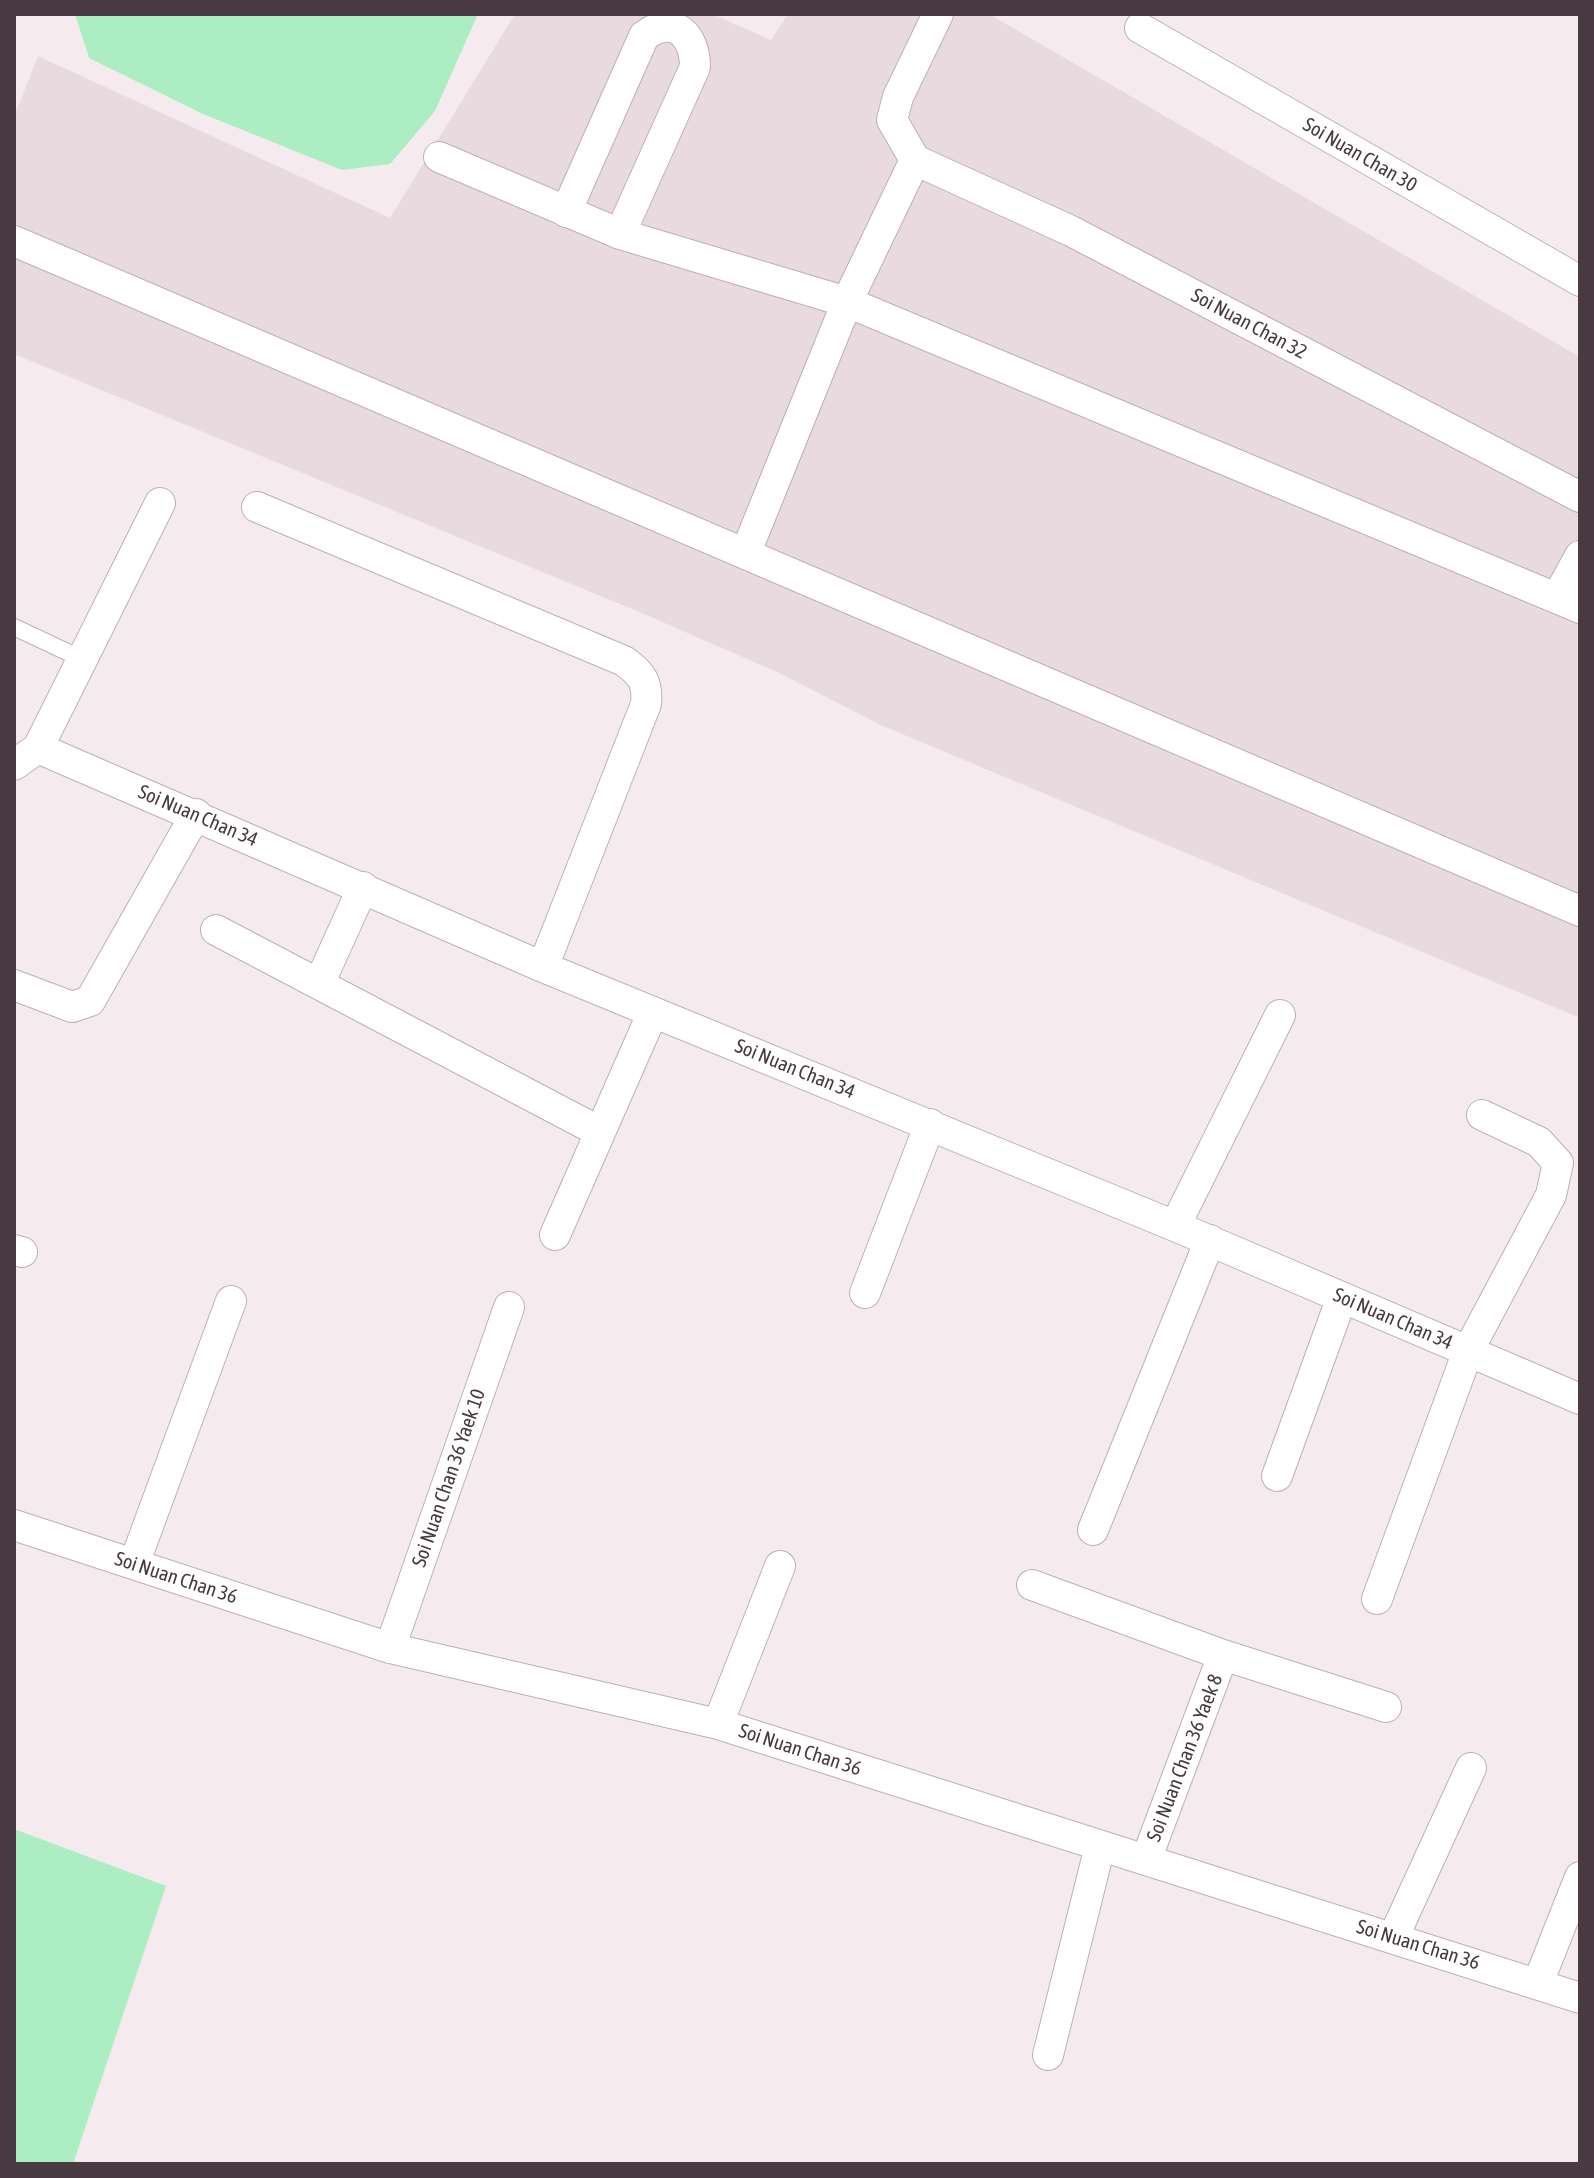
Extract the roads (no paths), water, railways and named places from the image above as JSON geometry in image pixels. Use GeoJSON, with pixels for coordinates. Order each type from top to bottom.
{"type":"FeatureCollection","features":[{"type":"Feature","properties":{"kind":"street"},"geometry":{"type":"LineString","coordinates":[[746,552],[847,302],[915,160],[892,120],[904,83],[938,14]]}},
{"type":"Feature","properties":{"kind":"street"},"geometry":{"type":"LineString","coordinates":[[566,212],[644,36],[657,27],[669,25],[685,34],[695,50],[695,67],[620,234]]}},
{"type":"Feature","properties":{"kind":"street","name":"Soi Nuan Chan 30"},"geometry":{"type":"LineString","coordinates":[[1140,28],[1580,281]]}},
{"type":"Feature","properties":{"kind":"street"},"geometry":{"type":"LineString","coordinates":[[439,157],[620,234],[847,302],[1568,603],[1580,556]]}},
{"type":"Feature","properties":{"kind":"street","name":"Soi Nuan Chan 32"},"geometry":{"type":"LineString","coordinates":[[915,160],[1071,231],[1580,497]]}},
{"type":"Feature","properties":{"kind":"street"},"geometry":{"type":"LineString","coordinates":[[14,241],[1580,911]]}},
{"type":"Feature","properties":{"kind":"street"},"geometry":{"type":"LineString","coordinates":[[26,756],[82,659],[160,503]]}},
{"type":"Feature","properties":{"kind":"street"},"geometry":{"type":"LineString","coordinates":[[257,507],[624,661],[642,673],[647,689],[646,704],[543,967]]}},
{"type":"Feature","properties":{"kind":"street","name":"Soi Nuan Chan 34"},"geometry":{"type":"LineString","coordinates":[[26,756],[196,814],[543,967],[1210,1240],[1580,1399]]}},
{"type":"Feature","properties":{"kind":"street"},"geometry":{"type":"LineString","coordinates":[[14,985],[72,1007],[90,1001],[196,814]]}},
{"type":"Feature","properties":{"kind":"street"},"geometry":{"type":"LineString","coordinates":[[319,984],[363,887]]}},
{"type":"Feature","properties":{"kind":"street"},"geometry":{"type":"LineString","coordinates":[[216,930],[600,1132]]}},
{"type":"Feature","properties":{"kind":"street"},"geometry":{"type":"LineString","coordinates":[[555,1235],[653,1012]]}},
{"type":"Feature","properties":{"kind":"street"},"geometry":{"type":"LineString","coordinates":[[1175,1226],[1280,1015]]}},
{"type":"Feature","properties":{"kind":"street"},"geometry":{"type":"LineString","coordinates":[[1377,1599],[1468,1351],[1551,1195],[1558,1163],[1539,1142],[1482,1115]]}},
{"type":"Feature","properties":{"kind":"street"},"geometry":{"type":"LineString","coordinates":[[865,1293],[930,1124]]}},
{"type":"Feature","properties":{"kind":"street"},"geometry":{"type":"LineString","coordinates":[[1093,1530],[1210,1240]]}},
{"type":"Feature","properties":{"kind":"street"},"geometry":{"type":"LineString","coordinates":[[1277,1476],[1342,1297]]}},
{"type":"Feature","properties":{"kind":"street"},"geometry":{"type":"LineString","coordinates":[[134,1564],[231,1301]]}},
{"type":"Feature","properties":{"kind":"street","name":"Soi Nuan Chan 36 Yaek 10"},"geometry":{"type":"LineString","coordinates":[[390,1648],[509,1307]]}},
{"type":"Feature","properties":{"kind":"street","name":"Soi Nuan Chan 36"},"geometry":{"type":"LineString","coordinates":[[14,1525],[390,1648],[718,1724],[1394,1936],[1580,1998]]}},
{"type":"Feature","properties":{"kind":"street"},"geometry":{"type":"LineString","coordinates":[[718,1724],[780,1566]]}},
{"type":"Feature","properties":{"kind":"street"},"geometry":{"type":"LineString","coordinates":[[1032,1585],[1223,1655],[1386,1707]]}},
{"type":"Feature","properties":{"kind":"street","name":"Soi Nuan Chan 36 Yaek 8"},"geometry":{"type":"LineString","coordinates":[[1146,1860],[1223,1655]]}},
{"type":"Feature","properties":{"kind":"street"},"geometry":{"type":"LineString","coordinates":[[1394,1936],[1471,1768]]}},
{"type":"Feature","properties":{"kind":"street"},"geometry":{"type":"LineString","coordinates":[[1048,2055],[1100,1846]]}},
{"type":"Feature","properties":{"kind":"street"},"geometry":{"type":"LineString","coordinates":[[1538,1983],[1580,1877]]}},
{"type":"Feature","properties":{"kind":"lane"},"geometry":{"type":"LineString","coordinates":[[14,627],[82,659]]}}]}
